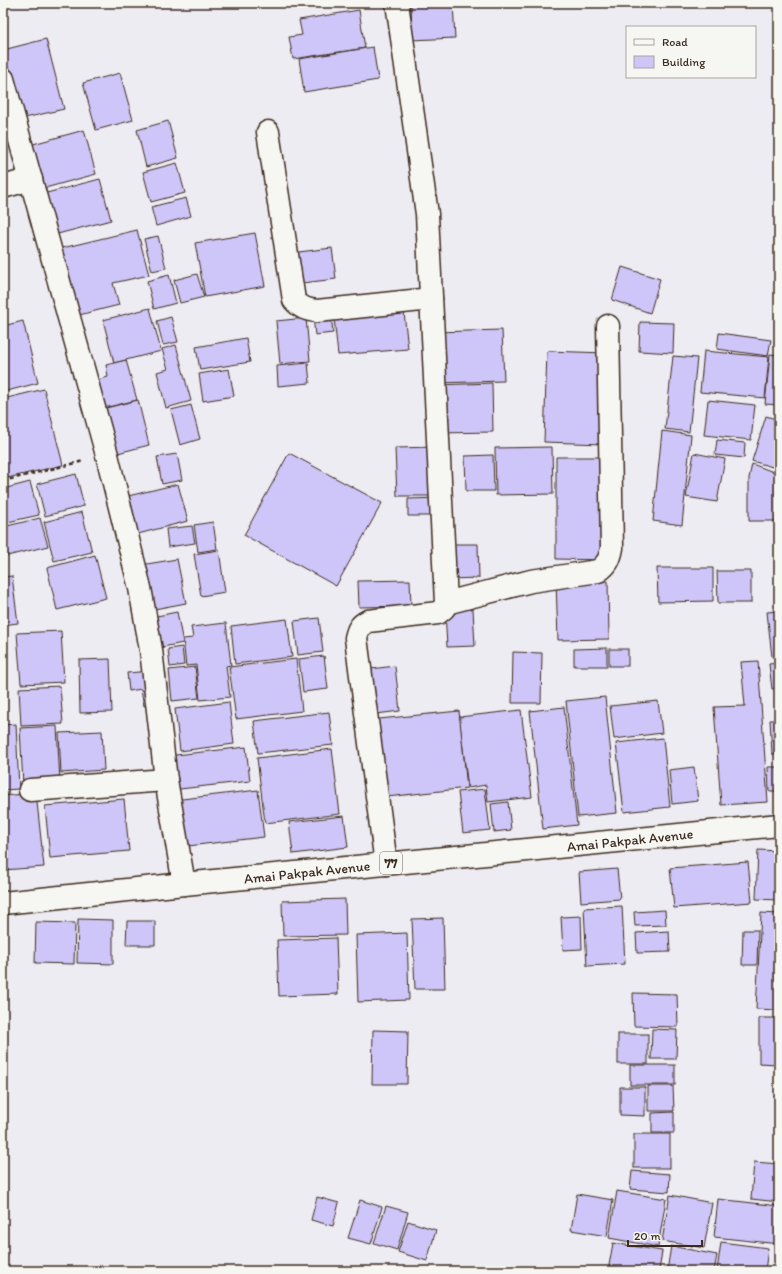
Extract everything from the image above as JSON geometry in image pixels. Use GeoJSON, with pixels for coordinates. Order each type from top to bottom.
{"type":"FeatureCollection","features":[{"type":"Feature","properties":{"kind":"main road"},"geometry":{"type":"LineString","coordinates":[[386,864],[356,638],[361,624],[368,620],[438,613],[442,610],[446,603],[427,214],[397,3]]}},
{"type":"Feature","properties":{"kind":"main road"},"geometry":{"type":"LineString","coordinates":[[3,79],[107,455],[140,588],[151,650],[166,780],[184,884]]}},
{"type":"Feature","properties":{"kind":"main road"},"geometry":{"type":"LineString","coordinates":[[268,132],[294,300],[299,306],[307,310],[317,311],[431,299]]}},
{"type":"Feature","properties":{"kind":"main road"},"geometry":{"type":"LineString","coordinates":[[3,187],[31,179]]}},
{"type":"Feature","properties":{"kind":"main road"},"geometry":{"type":"LineString","coordinates":[[446,603],[531,581],[598,571],[604,567],[609,560],[612,548],[608,326]]}},
{"type":"Feature","properties":{"kind":"main road"},"geometry":{"type":"LineString","coordinates":[[30,790],[166,780]]}},
{"type":"Feature","properties":{"kind":"main road","name":"Amai Pakpak Avenue"},"geometry":{"type":"LineString","coordinates":[[3,903],[779,825]]}},
{"type":"Feature","properties":{"kind":"path"},"geometry":{"type":"LineString","coordinates":[[3,481],[107,455]]}},
{"type":"Feature","properties":{"kind":"building"},"geometry":{"type":"Polygon","coordinates":[[[3,3],[18,3],[3,7],[3,3]]]}},
{"type":"Feature","properties":{"kind":"building"},"geometry":{"type":"Polygon","coordinates":[[[411,3],[453,3],[455,38],[412,40],[411,3]]]}},
{"type":"Feature","properties":{"kind":"building"},"geometry":{"type":"Polygon","coordinates":[[[359,10],[365,48],[293,59],[289,37],[302,35],[299,20],[359,10]]]}},
{"type":"Feature","properties":{"kind":"building"},"geometry":{"type":"Polygon","coordinates":[[[46,39],[64,109],[16,120],[3,69],[3,50],[46,39]]]}},
{"type":"Feature","properties":{"kind":"building"},"geometry":{"type":"Polygon","coordinates":[[[373,47],[378,80],[304,92],[299,59],[373,47]]]}},
{"type":"Feature","properties":{"kind":"building"},"geometry":{"type":"Polygon","coordinates":[[[120,73],[133,120],[96,130],[83,83],[120,73]]]}},
{"type":"Feature","properties":{"kind":"building"},"geometry":{"type":"Polygon","coordinates":[[[168,121],[178,158],[146,167],[137,130],[168,121]]]}},
{"type":"Feature","properties":{"kind":"building"},"geometry":{"type":"Polygon","coordinates":[[[84,130],[96,174],[38,190],[26,146],[84,130]]]}},
{"type":"Feature","properties":{"kind":"building"},"geometry":{"type":"Polygon","coordinates":[[[177,163],[185,193],[151,202],[143,172],[177,163]]]}},
{"type":"Feature","properties":{"kind":"building"},"geometry":{"type":"Polygon","coordinates":[[[100,179],[111,220],[50,236],[39,195],[100,179]]]}},
{"type":"Feature","properties":{"kind":"building"},"geometry":{"type":"Polygon","coordinates":[[[186,198],[191,216],[156,226],[151,207],[186,198]]]}},
{"type":"Feature","properties":{"kind":"building"},"geometry":{"type":"Polygon","coordinates":[[[137,230],[149,275],[113,283],[119,305],[71,317],[54,250],[137,230]]]}},
{"type":"Feature","properties":{"kind":"building"},"geometry":{"type":"Polygon","coordinates":[[[255,233],[265,286],[205,297],[195,243],[255,233]]]}},
{"type":"Feature","properties":{"kind":"building"},"geometry":{"type":"Polygon","coordinates":[[[158,236],[166,268],[152,271],[144,239],[158,236]]]}},
{"type":"Feature","properties":{"kind":"building"},"geometry":{"type":"Polygon","coordinates":[[[332,248],[336,279],[294,284],[290,253],[332,248]]]}},
{"type":"Feature","properties":{"kind":"building"},"geometry":{"type":"Polygon","coordinates":[[[622,267],[660,279],[650,313],[612,300],[622,267]]]}},
{"type":"Feature","properties":{"kind":"building"},"geometry":{"type":"Polygon","coordinates":[[[197,274],[204,297],[180,303],[174,280],[197,274]]]}},
{"type":"Feature","properties":{"kind":"building"},"geometry":{"type":"Polygon","coordinates":[[[169,275],[176,303],[154,309],[147,281],[169,275]]]}},
{"type":"Feature","properties":{"kind":"building"},"geometry":{"type":"Polygon","coordinates":[[[150,308],[161,351],[114,363],[103,320],[150,308]]]}},
{"type":"Feature","properties":{"kind":"building"},"geometry":{"type":"Polygon","coordinates":[[[404,312],[408,349],[338,355],[334,318],[404,312]]]}},
{"type":"Feature","properties":{"kind":"building"},"geometry":{"type":"Polygon","coordinates":[[[331,314],[333,333],[315,335],[313,316],[331,314]]]}},
{"type":"Feature","properties":{"kind":"building"},"geometry":{"type":"Polygon","coordinates":[[[171,317],[178,342],[163,345],[157,321],[171,317]]]}},
{"type":"Feature","properties":{"kind":"building"},"geometry":{"type":"Polygon","coordinates":[[[306,318],[310,361],[280,364],[276,321],[306,318]]]}},
{"type":"Feature","properties":{"kind":"building"},"geometry":{"type":"Polygon","coordinates":[[[23,321],[38,383],[3,392],[3,326],[23,321]]]}},
{"type":"Feature","properties":{"kind":"building"},"geometry":{"type":"Polygon","coordinates":[[[640,322],[674,323],[673,353],[639,351],[640,322]]]}},
{"type":"Feature","properties":{"kind":"building"},"geometry":{"type":"Polygon","coordinates":[[[502,330],[504,381],[437,383],[435,332],[502,330]]]}},
{"type":"Feature","properties":{"kind":"building"},"geometry":{"type":"Polygon","coordinates":[[[719,333],[771,340],[768,356],[717,349],[719,333]]]}},
{"type":"Feature","properties":{"kind":"building"},"geometry":{"type":"Polygon","coordinates":[[[246,338],[250,362],[200,370],[196,347],[246,338]]]}},
{"type":"Feature","properties":{"kind":"building"},"geometry":{"type":"Polygon","coordinates":[[[176,345],[191,401],[166,408],[157,372],[168,369],[162,349],[176,345]]]}},
{"type":"Feature","properties":{"kind":"building"},"geometry":{"type":"Polygon","coordinates":[[[547,351],[606,353],[603,444],[544,442],[547,351]]]}},
{"type":"Feature","properties":{"kind":"building"},"geometry":{"type":"Polygon","coordinates":[[[704,351],[769,357],[765,398],[700,392],[704,351]]]}},
{"type":"Feature","properties":{"kind":"building"},"geometry":{"type":"Polygon","coordinates":[[[770,354],[779,355],[779,405],[765,404],[770,354]]]}},
{"type":"Feature","properties":{"kind":"building"},"geometry":{"type":"Polygon","coordinates":[[[673,356],[697,358],[689,432],[665,429],[673,356]]]}},
{"type":"Feature","properties":{"kind":"building"},"geometry":{"type":"Polygon","coordinates":[[[126,360],[137,400],[100,409],[93,381],[108,377],[106,365],[126,360]]]}},
{"type":"Feature","properties":{"kind":"building"},"geometry":{"type":"Polygon","coordinates":[[[308,363],[310,383],[278,386],[277,366],[308,363]]]}},
{"type":"Feature","properties":{"kind":"building"},"geometry":{"type":"Polygon","coordinates":[[[229,369],[234,396],[203,401],[199,374],[229,369]]]}},
{"type":"Feature","properties":{"kind":"building"},"geometry":{"type":"Polygon","coordinates":[[[492,383],[493,432],[440,433],[438,385],[492,383]]]}},
{"type":"Feature","properties":{"kind":"building"},"geometry":{"type":"Polygon","coordinates":[[[44,389],[63,465],[3,479],[3,399],[44,389]]]}},
{"type":"Feature","properties":{"kind":"building"},"geometry":{"type":"Polygon","coordinates":[[[138,400],[149,445],[110,455],[98,410],[138,400]]]}},
{"type":"Feature","properties":{"kind":"building"},"geometry":{"type":"Polygon","coordinates":[[[708,400],[755,405],[751,440],[704,435],[708,400]]]}},
{"type":"Feature","properties":{"kind":"building"},"geometry":{"type":"Polygon","coordinates":[[[191,405],[200,439],[180,445],[171,410],[191,405]]]}},
{"type":"Feature","properties":{"kind":"building"},"geometry":{"type":"Polygon","coordinates":[[[766,416],[779,420],[779,469],[752,461],[766,416]]]}},
{"type":"Feature","properties":{"kind":"building"},"geometry":{"type":"Polygon","coordinates":[[[662,431],[691,435],[682,525],[653,521],[662,431]]]}},
{"type":"Feature","properties":{"kind":"building"},"geometry":{"type":"Polygon","coordinates":[[[717,440],[745,443],[744,458],[715,455],[717,440]]]}},
{"type":"Feature","properties":{"kind":"building"},"geometry":{"type":"Polygon","coordinates":[[[435,447],[436,496],[397,496],[395,448],[435,447]]]}},
{"type":"Feature","properties":{"kind":"building"},"geometry":{"type":"Polygon","coordinates":[[[552,447],[553,494],[496,495],[495,448],[552,447]]]}},
{"type":"Feature","properties":{"kind":"building"},"geometry":{"type":"Polygon","coordinates":[[[289,453],[382,503],[336,586],[244,535],[289,453]]]}},
{"type":"Feature","properties":{"kind":"building"},"geometry":{"type":"Polygon","coordinates":[[[694,453],[725,459],[717,502],[686,497],[694,453]]]}},
{"type":"Feature","properties":{"kind":"building"},"geometry":{"type":"Polygon","coordinates":[[[177,454],[182,480],[162,484],[157,457],[177,454]]]}},
{"type":"Feature","properties":{"kind":"building"},"geometry":{"type":"Polygon","coordinates":[[[493,455],[494,491],[466,491],[465,456],[493,455]]]}},
{"type":"Feature","properties":{"kind":"building"},"geometry":{"type":"Polygon","coordinates":[[[556,457],[607,457],[606,560],[556,559],[556,457]]]}},
{"type":"Feature","properties":{"kind":"building"},"geometry":{"type":"Polygon","coordinates":[[[752,464],[779,474],[779,521],[749,521],[749,478],[752,464]]]}},
{"type":"Feature","properties":{"kind":"building"},"geometry":{"type":"Polygon","coordinates":[[[76,474],[84,506],[45,516],[37,484],[76,474]]]}},
{"type":"Feature","properties":{"kind":"building"},"geometry":{"type":"Polygon","coordinates":[[[30,482],[39,515],[3,523],[3,489],[30,482]]]}},
{"type":"Feature","properties":{"kind":"building"},"geometry":{"type":"Polygon","coordinates":[[[178,484],[188,521],[138,534],[128,496],[178,484]]]}},
{"type":"Feature","properties":{"kind":"building"},"geometry":{"type":"Polygon","coordinates":[[[440,498],[441,516],[408,516],[408,499],[440,498]]]}},
{"type":"Feature","properties":{"kind":"building"},"geometry":{"type":"Polygon","coordinates":[[[82,512],[92,552],[54,561],[44,522],[82,512]]]}},
{"type":"Feature","properties":{"kind":"building"},"geometry":{"type":"Polygon","coordinates":[[[40,518],[48,546],[3,557],[3,527],[40,518]]]}},
{"type":"Feature","properties":{"kind":"building"},"geometry":{"type":"Polygon","coordinates":[[[213,522],[217,549],[198,552],[194,525],[213,522]]]}},
{"type":"Feature","properties":{"kind":"building"},"geometry":{"type":"Polygon","coordinates":[[[192,526],[195,543],[168,547],[166,529],[192,526]]]}},
{"type":"Feature","properties":{"kind":"building"},"geometry":{"type":"Polygon","coordinates":[[[448,544],[478,544],[479,578],[449,579],[448,544]]]}},
{"type":"Feature","properties":{"kind":"building"},"geometry":{"type":"Polygon","coordinates":[[[219,550],[225,592],[201,596],[194,554],[219,550]]]}},
{"type":"Feature","properties":{"kind":"building"},"geometry":{"type":"Polygon","coordinates":[[[95,555],[106,598],[57,610],[47,568],[95,555]]]}},
{"type":"Feature","properties":{"kind":"building"},"geometry":{"type":"Polygon","coordinates":[[[177,559],[186,603],[149,610],[141,565],[177,559]]]}},
{"type":"Feature","properties":{"kind":"building"},"geometry":{"type":"Polygon","coordinates":[[[657,568],[713,568],[713,601],[658,602],[657,568]]]}},
{"type":"Feature","properties":{"kind":"building"},"geometry":{"type":"Polygon","coordinates":[[[717,571],[751,571],[751,603],[718,603],[717,571]]]}},
{"type":"Feature","properties":{"kind":"building"},"geometry":{"type":"Polygon","coordinates":[[[12,576],[18,623],[3,625],[3,577],[12,576]]]}},
{"type":"Feature","properties":{"kind":"building"},"geometry":{"type":"Polygon","coordinates":[[[410,580],[411,606],[359,607],[358,581],[410,580]]]}},
{"type":"Feature","properties":{"kind":"building"},"geometry":{"type":"Polygon","coordinates":[[[608,581],[609,639],[558,640],[556,582],[608,581]]]}},
{"type":"Feature","properties":{"kind":"building"},"geometry":{"type":"Polygon","coordinates":[[[473,609],[475,646],[447,647],[445,610],[473,609]]]}},
{"type":"Feature","properties":{"kind":"building"},"geometry":{"type":"Polygon","coordinates":[[[779,611],[779,657],[772,657],[767,612],[779,611]]]}},
{"type":"Feature","properties":{"kind":"building"},"geometry":{"type":"Polygon","coordinates":[[[177,612],[183,643],[152,649],[147,618],[177,612]]]}},
{"type":"Feature","properties":{"kind":"building"},"geometry":{"type":"Polygon","coordinates":[[[319,618],[323,652],[298,655],[294,621],[319,618]]]}},
{"type":"Feature","properties":{"kind":"building"},"geometry":{"type":"Polygon","coordinates":[[[287,619],[292,657],[235,664],[231,626],[287,619]]]}},
{"type":"Feature","properties":{"kind":"building"},"geometry":{"type":"Polygon","coordinates":[[[226,623],[231,665],[226,666],[230,697],[200,700],[196,665],[186,666],[183,639],[193,638],[191,627],[226,623]]]}},
{"type":"Feature","properties":{"kind":"building"},"geometry":{"type":"Polygon","coordinates":[[[61,631],[64,682],[21,684],[17,633],[61,631]]]}},
{"type":"Feature","properties":{"kind":"building"},"geometry":{"type":"Polygon","coordinates":[[[182,647],[184,665],[170,667],[168,649],[182,647]]]}},
{"type":"Feature","properties":{"kind":"building"},"geometry":{"type":"Polygon","coordinates":[[[607,648],[607,666],[574,666],[574,649],[607,648]]]}},
{"type":"Feature","properties":{"kind":"building"},"geometry":{"type":"Polygon","coordinates":[[[609,649],[628,649],[628,666],[609,666],[609,649]]]}},
{"type":"Feature","properties":{"kind":"building"},"geometry":{"type":"Polygon","coordinates":[[[513,652],[542,653],[541,703],[512,703],[513,652]]]}},
{"type":"Feature","properties":{"kind":"building"},"geometry":{"type":"Polygon","coordinates":[[[324,656],[328,689],[303,692],[299,659],[324,656]]]}},
{"type":"Feature","properties":{"kind":"building"},"geometry":{"type":"Polygon","coordinates":[[[110,659],[112,712],[80,713],[79,660],[110,659]]]}},
{"type":"Feature","properties":{"kind":"building"},"geometry":{"type":"Polygon","coordinates":[[[296,659],[302,711],[236,719],[229,667],[296,659]]]}},
{"type":"Feature","properties":{"kind":"building"},"geometry":{"type":"Polygon","coordinates":[[[758,661],[768,802],[721,805],[714,707],[745,706],[741,662],[758,661]]]}},
{"type":"Feature","properties":{"kind":"building"},"geometry":{"type":"Polygon","coordinates":[[[779,663],[779,688],[772,689],[769,664],[779,663]]]}},
{"type":"Feature","properties":{"kind":"building"},"geometry":{"type":"Polygon","coordinates":[[[395,666],[400,711],[368,715],[363,670],[395,666]]]}},
{"type":"Feature","properties":{"kind":"building"},"geometry":{"type":"Polygon","coordinates":[[[195,667],[199,698],[172,701],[169,670],[195,667]]]}},
{"type":"Feature","properties":{"kind":"building"},"geometry":{"type":"Polygon","coordinates":[[[151,671],[155,704],[144,706],[141,689],[129,691],[127,673],[151,671]]]}},
{"type":"Feature","properties":{"kind":"building"},"geometry":{"type":"Polygon","coordinates":[[[60,686],[63,724],[21,726],[19,688],[60,686]]]}},
{"type":"Feature","properties":{"kind":"building"},"geometry":{"type":"Polygon","coordinates":[[[605,697],[617,813],[578,817],[566,701],[605,697]]]}},
{"type":"Feature","properties":{"kind":"building"},"geometry":{"type":"Polygon","coordinates":[[[658,701],[662,733],[614,739],[610,706],[658,701]]]}},
{"type":"Feature","properties":{"kind":"building"},"geometry":{"type":"Polygon","coordinates":[[[229,702],[234,744],[180,751],[175,709],[229,702]]]}},
{"type":"Feature","properties":{"kind":"building"},"geometry":{"type":"Polygon","coordinates":[[[564,707],[577,825],[543,829],[530,711],[564,707]]]}},
{"type":"Feature","properties":{"kind":"building"},"geometry":{"type":"Polygon","coordinates":[[[521,710],[532,797],[488,802],[486,785],[468,788],[459,717],[521,710]]]}},
{"type":"Feature","properties":{"kind":"building"},"geometry":{"type":"Polygon","coordinates":[[[459,711],[467,788],[378,798],[369,720],[459,711]]]}},
{"type":"Feature","properties":{"kind":"building"},"geometry":{"type":"Polygon","coordinates":[[[329,712],[333,745],[258,753],[254,721],[329,712]]]}},
{"type":"Feature","properties":{"kind":"building"},"geometry":{"type":"Polygon","coordinates":[[[770,720],[779,720],[779,754],[772,754],[770,720]]]}},
{"type":"Feature","properties":{"kind":"building"},"geometry":{"type":"Polygon","coordinates":[[[16,724],[19,789],[3,790],[3,725],[16,724]]]}},
{"type":"Feature","properties":{"kind":"building"},"geometry":{"type":"Polygon","coordinates":[[[57,726],[60,782],[23,785],[20,728],[57,726]]]}},
{"type":"Feature","properties":{"kind":"building"},"geometry":{"type":"Polygon","coordinates":[[[102,731],[104,770],[61,773],[59,733],[102,731]]]}},
{"type":"Feature","properties":{"kind":"building"},"geometry":{"type":"Polygon","coordinates":[[[663,738],[670,807],[624,812],[616,743],[663,738]]]}},
{"type":"Feature","properties":{"kind":"building"},"geometry":{"type":"Polygon","coordinates":[[[246,747],[250,781],[171,790],[167,756],[246,747]]]}},
{"type":"Feature","properties":{"kind":"building"},"geometry":{"type":"Polygon","coordinates":[[[332,749],[340,814],[265,823],[257,758],[332,749]]]}},
{"type":"Feature","properties":{"kind":"building"},"geometry":{"type":"Polygon","coordinates":[[[694,767],[698,801],[672,804],[669,770],[694,767]]]}},
{"type":"Feature","properties":{"kind":"building"},"geometry":{"type":"Polygon","coordinates":[[[768,767],[779,767],[779,791],[769,791],[768,767]]]}},
{"type":"Feature","properties":{"kind":"building"},"geometry":{"type":"Polygon","coordinates":[[[485,789],[490,830],[463,833],[458,792],[485,789]]]}},
{"type":"Feature","properties":{"kind":"building"},"geometry":{"type":"Polygon","coordinates":[[[258,790],[264,837],[180,847],[174,800],[258,790]]]}},
{"type":"Feature","properties":{"kind":"building"},"geometry":{"type":"Polygon","coordinates":[[[36,793],[44,867],[3,870],[3,796],[36,793]]]}},
{"type":"Feature","properties":{"kind":"building"},"geometry":{"type":"Polygon","coordinates":[[[124,799],[129,851],[50,858],[45,806],[124,799]]]}},
{"type":"Feature","properties":{"kind":"building"},"geometry":{"type":"Polygon","coordinates":[[[508,802],[511,830],[494,832],[491,804],[508,802]]]}},
{"type":"Feature","properties":{"kind":"building"},"geometry":{"type":"Polygon","coordinates":[[[344,816],[348,847],[293,854],[289,822],[344,816]]]}},
{"type":"Feature","properties":{"kind":"building"},"geometry":{"type":"Polygon","coordinates":[[[758,850],[779,851],[779,900],[756,899],[758,850]]]}},
{"type":"Feature","properties":{"kind":"building"},"geometry":{"type":"Polygon","coordinates":[[[748,862],[752,902],[674,908],[670,868],[748,862]]]}},
{"type":"Feature","properties":{"kind":"building"},"geometry":{"type":"Polygon","coordinates":[[[617,869],[620,899],[581,902],[579,872],[617,869]]]}},
{"type":"Feature","properties":{"kind":"building"},"geometry":{"type":"Polygon","coordinates":[[[345,899],[346,935],[283,936],[282,901],[345,899]]]}},
{"type":"Feature","properties":{"kind":"building"},"geometry":{"type":"Polygon","coordinates":[[[622,906],[625,964],[587,966],[584,908],[622,906]]]}},
{"type":"Feature","properties":{"kind":"building"},"geometry":{"type":"Polygon","coordinates":[[[665,910],[666,925],[635,926],[634,912],[665,910]]]}},
{"type":"Feature","properties":{"kind":"building"},"geometry":{"type":"Polygon","coordinates":[[[761,913],[779,914],[779,1010],[756,1009],[761,913]]]}},
{"type":"Feature","properties":{"kind":"building"},"geometry":{"type":"Polygon","coordinates":[[[581,916],[582,949],[563,950],[561,917],[581,916]]]}},
{"type":"Feature","properties":{"kind":"building"},"geometry":{"type":"Polygon","coordinates":[[[443,918],[445,989],[415,989],[412,919],[443,918]]]}},
{"type":"Feature","properties":{"kind":"building"},"geometry":{"type":"Polygon","coordinates":[[[78,919],[113,920],[113,964],[77,963],[78,919]]]}},
{"type":"Feature","properties":{"kind":"building"},"geometry":{"type":"Polygon","coordinates":[[[127,921],[155,921],[155,945],[126,945],[127,921]]]}},
{"type":"Feature","properties":{"kind":"building"},"geometry":{"type":"Polygon","coordinates":[[[36,922],[75,923],[74,964],[35,963],[36,922]]]}},
{"type":"Feature","properties":{"kind":"building"},"geometry":{"type":"Polygon","coordinates":[[[743,930],[758,930],[757,965],[742,965],[743,930]]]}},
{"type":"Feature","properties":{"kind":"building"},"geometry":{"type":"Polygon","coordinates":[[[669,931],[670,952],[637,953],[636,933],[669,931]]]}},
{"type":"Feature","properties":{"kind":"building"},"geometry":{"type":"Polygon","coordinates":[[[407,933],[409,1000],[358,1002],[356,935],[407,933]]]}},
{"type":"Feature","properties":{"kind":"building"},"geometry":{"type":"Polygon","coordinates":[[[336,938],[338,994],[279,996],[277,940],[336,938]]]}},
{"type":"Feature","properties":{"kind":"building"},"geometry":{"type":"Polygon","coordinates":[[[633,993],[677,994],[678,1027],[634,1026],[633,993]]]}},
{"type":"Feature","properties":{"kind":"building"},"geometry":{"type":"Polygon","coordinates":[[[759,1018],[778,1018],[777,1064],[759,1063],[759,1018]]]}},
{"type":"Feature","properties":{"kind":"building"},"geometry":{"type":"Polygon","coordinates":[[[652,1029],[677,1030],[676,1059],[651,1059],[652,1029]]]}},
{"type":"Feature","properties":{"kind":"building"},"geometry":{"type":"Polygon","coordinates":[[[373,1030],[408,1031],[407,1084],[372,1084],[373,1030]]]}},
{"type":"Feature","properties":{"kind":"building"},"geometry":{"type":"Polygon","coordinates":[[[618,1034],[648,1034],[648,1064],[618,1064],[618,1034]]]}},
{"type":"Feature","properties":{"kind":"building"},"geometry":{"type":"Polygon","coordinates":[[[630,1065],[675,1065],[675,1085],[630,1085],[630,1065]]]}},
{"type":"Feature","properties":{"kind":"building"},"geometry":{"type":"Polygon","coordinates":[[[648,1086],[673,1086],[674,1111],[648,1111],[648,1086]]]}},
{"type":"Feature","properties":{"kind":"building"},"geometry":{"type":"Polygon","coordinates":[[[620,1087],[645,1087],[645,1116],[620,1115],[620,1087]]]}},
{"type":"Feature","properties":{"kind":"building"},"geometry":{"type":"Polygon","coordinates":[[[674,1112],[674,1133],[652,1133],[652,1113],[674,1112]]]}},
{"type":"Feature","properties":{"kind":"building"},"geometry":{"type":"Polygon","coordinates":[[[634,1134],[670,1134],[670,1168],[634,1168],[634,1134]]]}},
{"type":"Feature","properties":{"kind":"building"},"geometry":{"type":"Polygon","coordinates":[[[754,1162],[779,1164],[779,1202],[751,1199],[754,1162]]]}},
{"type":"Feature","properties":{"kind":"building"},"geometry":{"type":"Polygon","coordinates":[[[632,1171],[670,1174],[669,1192],[630,1189],[632,1171]]]}},
{"type":"Feature","properties":{"kind":"building"},"geometry":{"type":"Polygon","coordinates":[[[617,1191],[666,1199],[658,1247],[609,1238],[617,1191]]]}},
{"type":"Feature","properties":{"kind":"building"},"geometry":{"type":"Polygon","coordinates":[[[577,1194],[613,1200],[607,1236],[571,1230],[577,1194]]]}},
{"type":"Feature","properties":{"kind":"building"},"geometry":{"type":"Polygon","coordinates":[[[670,1195],[712,1203],[704,1248],[662,1241],[670,1195]]]}},
{"type":"Feature","properties":{"kind":"building"},"geometry":{"type":"Polygon","coordinates":[[[317,1197],[339,1203],[333,1226],[311,1220],[317,1197]]]}},
{"type":"Feature","properties":{"kind":"building"},"geometry":{"type":"Polygon","coordinates":[[[718,1199],[779,1206],[779,1244],[714,1237],[718,1199]]]}},
{"type":"Feature","properties":{"kind":"building"},"geometry":{"type":"Polygon","coordinates":[[[360,1200],[382,1207],[371,1244],[348,1238],[360,1200]]]}},
{"type":"Feature","properties":{"kind":"building"},"geometry":{"type":"Polygon","coordinates":[[[386,1206],[408,1212],[397,1250],[374,1243],[386,1206]]]}},
{"type":"Feature","properties":{"kind":"building"},"geometry":{"type":"Polygon","coordinates":[[[408,1221],[436,1230],[427,1261],[398,1252],[408,1221]]]}},
{"type":"Feature","properties":{"kind":"building"},"geometry":{"type":"Polygon","coordinates":[[[721,1242],[768,1248],[765,1271],[717,1271],[721,1242]]]}},
{"type":"Feature","properties":{"kind":"building"},"geometry":{"type":"Polygon","coordinates":[[[613,1243],[662,1251],[659,1271],[608,1271],[613,1243]]]}},
{"type":"Feature","properties":{"kind":"building"},"geometry":{"type":"Polygon","coordinates":[[[671,1246],[717,1255],[714,1271],[667,1271],[671,1246]]]}}]}
